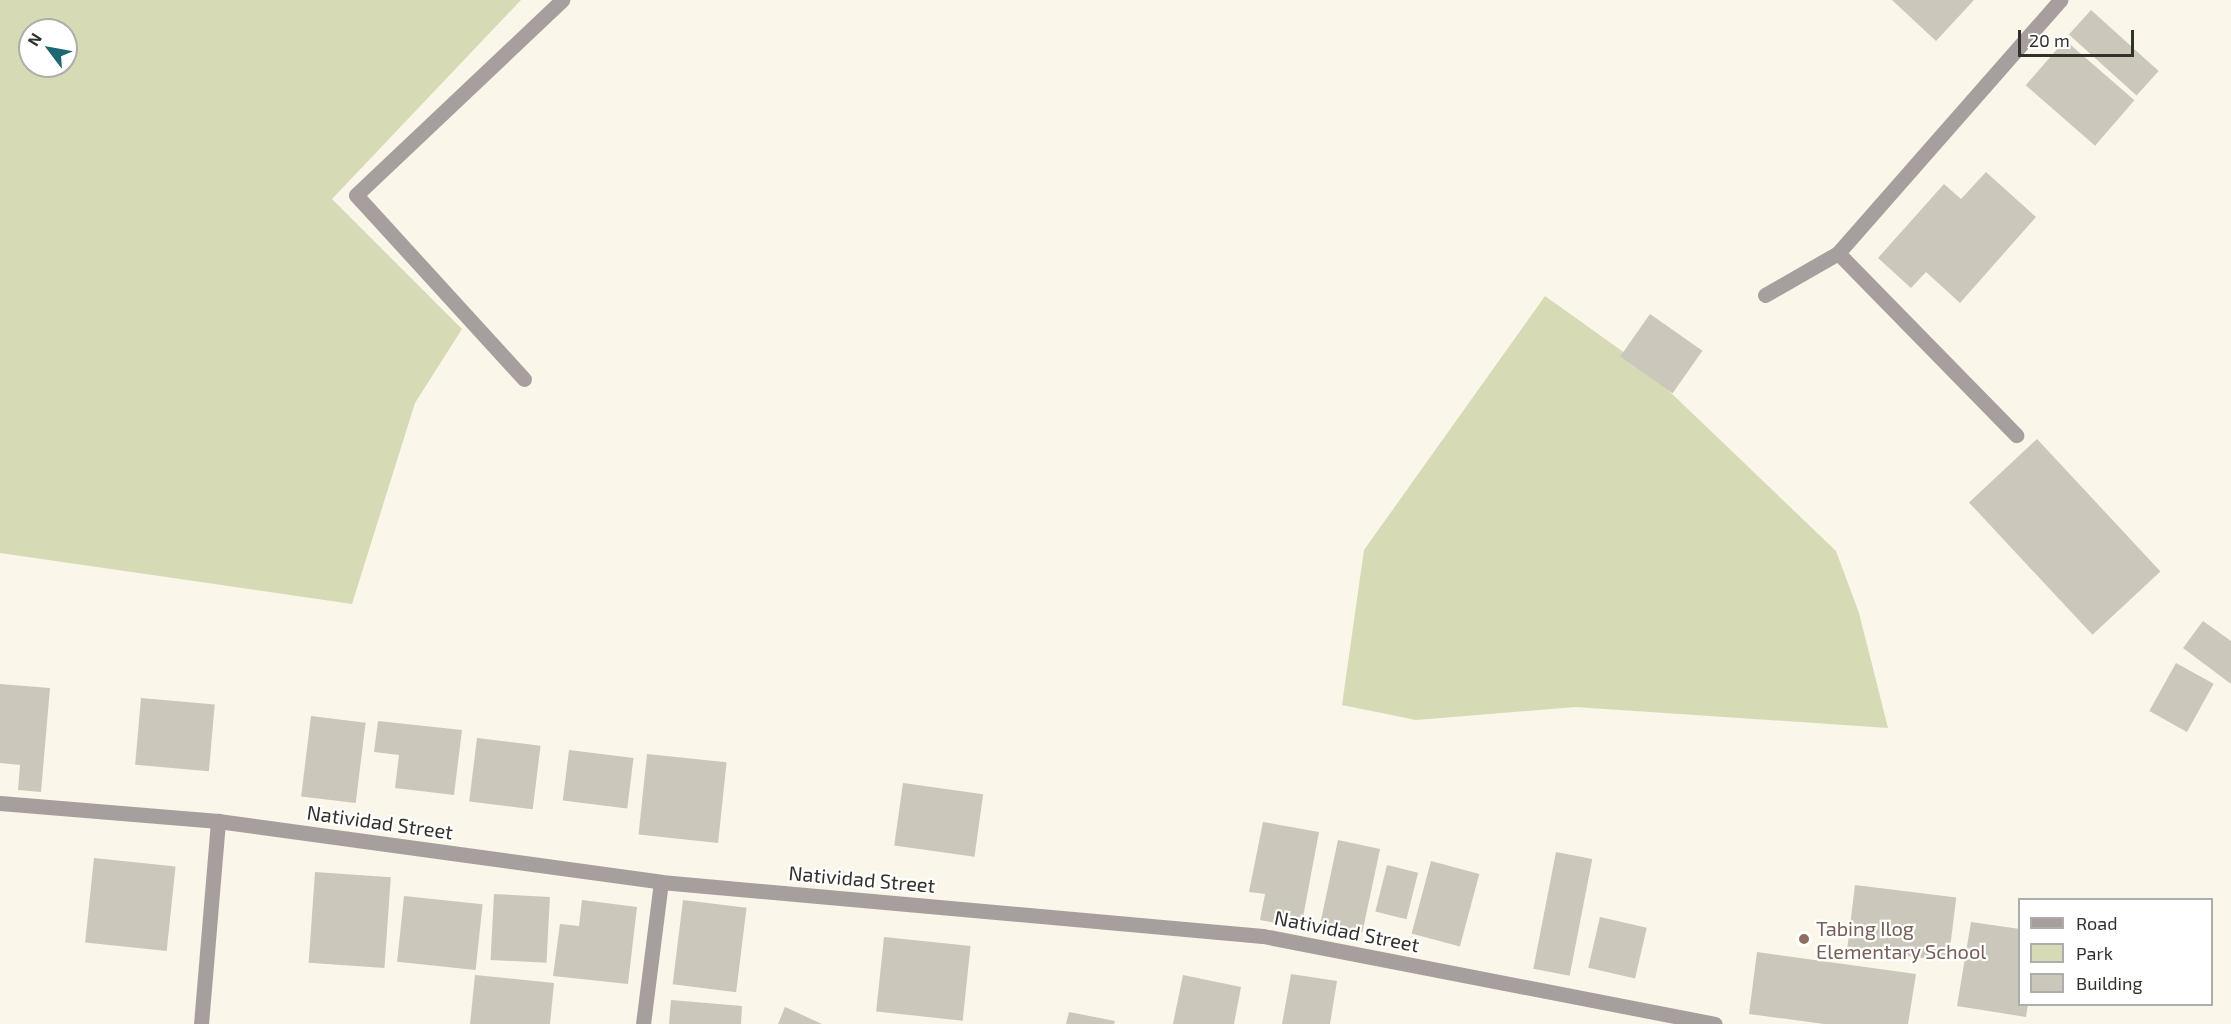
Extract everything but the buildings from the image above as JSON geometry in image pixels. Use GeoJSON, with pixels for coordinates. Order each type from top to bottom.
{"type":"FeatureCollection","features":[{"type":"Feature","properties":{"kind":"street"},"geometry":{"type":"LineString","coordinates":[[524,379],[356,195],[562,0]]}},
{"type":"Feature","properties":{"kind":"street"},"geometry":{"type":"LineString","coordinates":[[1764,295],[1838,253],[2060,0]]}},
{"type":"Feature","properties":{"kind":"street"},"geometry":{"type":"LineString","coordinates":[[1838,253],[2016,435]]}},
{"type":"Feature","properties":{"kind":"street","name":"Natividad Street"},"geometry":{"type":"LineString","coordinates":[[0,803],[218,821],[661,882],[1263,936],[1715,1024]]}},
{"type":"Feature","properties":{"kind":"street"},"geometry":{"type":"LineString","coordinates":[[201,1024],[218,821]]}},
{"type":"Feature","properties":{"kind":"street"},"geometry":{"type":"LineString","coordinates":[[643,1024],[661,882]]}},
{"type":"Feature","properties":{"kind":"green space"},"geometry":{"type":"Polygon","coordinates":[[[0,0],[521,0],[332,199],[462,329],[415,403],[352,604],[0,553],[0,0]]]}},
{"type":"Feature","properties":{"kind":"green space"},"geometry":{"type":"Polygon","coordinates":[[[1545,296],[1643,366],[1836,551],[1859,613],[1888,728],[1575,707],[1416,720],[1342,705],[1364,550],[1545,296]]]}},
{"type":"Feature","properties":{"kind":"place","name":"Tabing Ilog Elementary School"},"geometry":{"type":"Point","coordinates":[1804,939]}}]}
